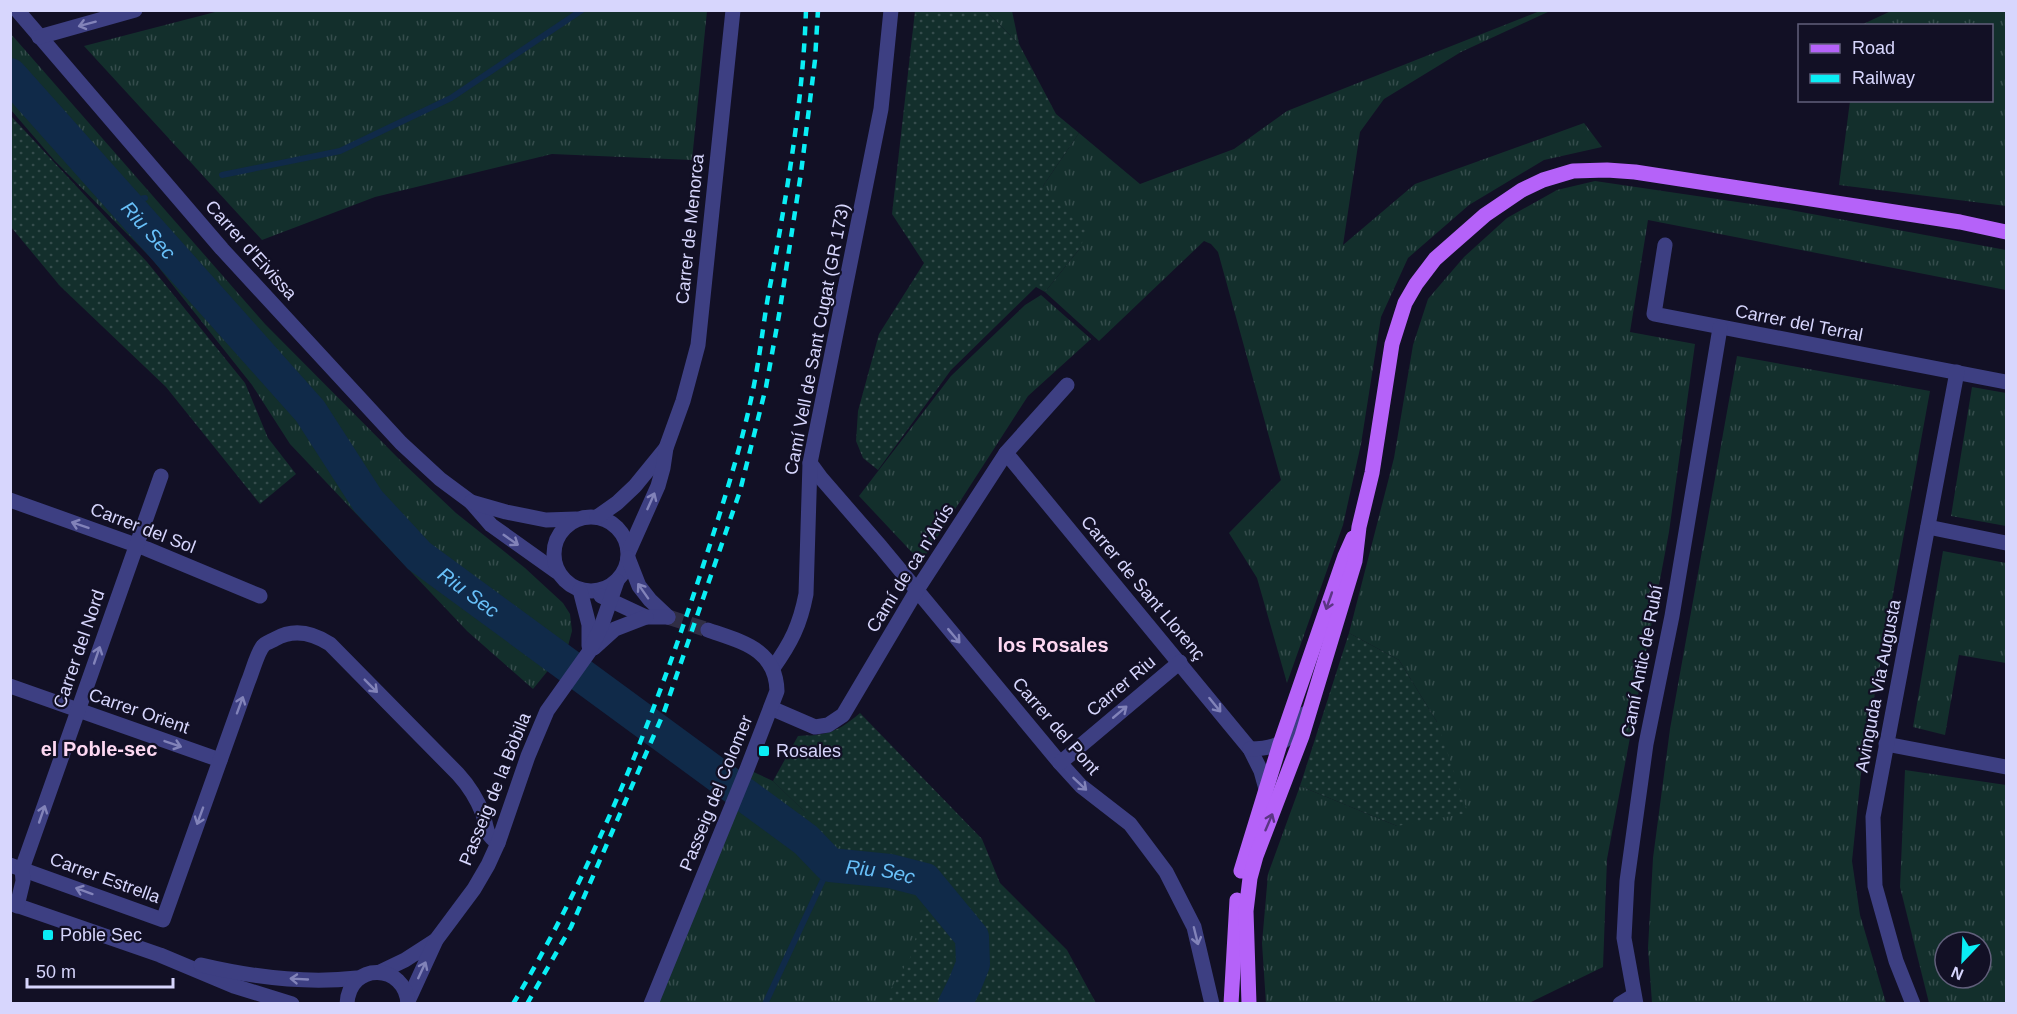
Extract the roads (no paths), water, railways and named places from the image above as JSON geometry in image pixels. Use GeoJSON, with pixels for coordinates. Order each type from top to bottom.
{"type":"FeatureCollection","features":[{"type":"Feature","properties":{"kind":"main road"},"geometry":{"type":"LineString","coordinates":[[1249,1004],[1246,911],[1250,878],[1314,700],[1355,561],[1359,527],[1372,473],[1395,330],[1410,293],[1430,265],[1458,238],[1506,200],[1543,180],[1573,171],[1622,170],[1960,222],[2007,232]]}},
{"type":"Feature","properties":{"kind":"main road"},"geometry":{"type":"LineString","coordinates":[[1231,1004],[1232,952],[1238,892],[1247,849],[1280,744],[1345,556],[1359,527]]}},
{"type":"Feature","properties":{"kind":"street","name":"Carrer d'Eivissa"},"geometry":{"type":"LineString","coordinates":[[16,10],[222,249],[401,443],[471,502],[491,525],[557,572]]}},
{"type":"Feature","properties":{"kind":"street"},"geometry":{"type":"LineString","coordinates":[[39,37],[135,10]]}},
{"type":"Feature","properties":{"kind":"street","name":"Carrer de Menorca"},"geometry":{"type":"LineString","coordinates":[[629,555],[658,486],[666,448],[684,401],[698,345],[733,10]]}},
{"type":"Feature","properties":{"kind":"street","name":"Camí Vell de Sant Cugat (GR 173)"},"geometry":{"type":"LineString","coordinates":[[773,668],[794,637],[806,594],[810,463],[880,109],[891,10]]}},
{"type":"Feature","properties":{"kind":"street","name":"Carrer del Terral"},"geometry":{"type":"LineString","coordinates":[[1665,245],[1654,314],[2007,382]]}},
{"type":"Feature","properties":{"kind":"street","name":"Camí Antic de Rubí"},"geometry":{"type":"LineString","coordinates":[[1630,1001],[1624,938],[1627,881],[1646,744],[1672,616],[1720,328]]}},
{"type":"Feature","properties":{"kind":"street","name":"Avinguda Via Augusta"},"geometry":{"type":"LineString","coordinates":[[1913,1004],[1896,961],[1875,885],[1873,817],[1957,372]]}},
{"type":"Feature","properties":{"kind":"street","name":"Camí de ca n'Arús"},"geometry":{"type":"LineString","coordinates":[[771,708],[815,727],[828,725],[843,715],[917,590],[1006,453],[1067,385]]}},
{"type":"Feature","properties":{"kind":"street","name":"Carrer de Menorca"},"geometry":{"type":"LineString","coordinates":[[597,517],[635,486],[666,448]]}},
{"type":"Feature","properties":{"kind":"street","name":"Carrer de Sant Llorenç"},"geometry":{"type":"LineString","coordinates":[[1006,453],[1250,749],[1261,771],[1266,789]]}},
{"type":"Feature","properties":{"kind":"street","name":"Carrer del Pont"},"geometry":{"type":"LineString","coordinates":[[810,463],[1060,763],[1081,786],[1130,824],[1166,872],[1194,927],[1212,1004]]}},
{"type":"Feature","properties":{"kind":"street","name":"Carrer del Nord"},"geometry":{"type":"LineString","coordinates":[[14,904],[24,881],[14,869],[78,711],[135,544],[161,476]]}},
{"type":"Feature","properties":{"kind":"street","name":"Carrer del Sol"},"geometry":{"type":"LineString","coordinates":[[10,500],[135,544],[260,596]]}},
{"type":"Feature","properties":{"kind":"street","name":"Carrer d'Eivissa"},"geometry":{"type":"LineString","coordinates":[[471,502],[546,520],[576,519]]}},
{"type":"Feature","properties":{"kind":"street"},"geometry":{"type":"LineString","coordinates":[[586,591],[610,586],[617,581],[629,555],[618,528],[608,520],[586,516],[565,526],[558,535],[553,547],[553,560],[557,572],[563,580],[586,591],[610,600],[646,617]]}},
{"type":"Feature","properties":{"kind":"street"},"geometry":{"type":"LineString","coordinates":[[1928,527],[2007,543]]}},
{"type":"Feature","properties":{"kind":"street","name":"Passeig de la Bòbila"},"geometry":{"type":"LineString","coordinates":[[587,655],[615,629],[646,617],[669,617],[650,600],[639,586],[629,555]]}},
{"type":"Feature","properties":{"kind":"street","name":"Passeig de la Bòbila"},"geometry":{"type":"LineString","coordinates":[[408,1002],[436,940],[474,889],[498,843],[528,756],[547,711],[587,655],[601,627],[617,581]]}},
{"type":"Feature","properties":{"kind":"street"},"geometry":{"type":"LineString","coordinates":[[586,591],[590,626],[587,655]]}},
{"type":"Feature","properties":{"kind":"street"},"geometry":{"type":"LineString","coordinates":[[708,630],[743,643],[761,653],[773,668]]}},
{"type":"Feature","properties":{"kind":"street"},"geometry":{"type":"LineString","coordinates":[[220,760],[263,646],[280,636],[306,633],[330,644],[463,780],[476,798],[490,837],[498,843]]}},
{"type":"Feature","properties":{"kind":"street","name":"Carrer Riu"},"geometry":{"type":"LineString","coordinates":[[1060,763],[1180,662]]}},
{"type":"Feature","properties":{"kind":"street","name":"Passeig del Colomer"},"geometry":{"type":"LineString","coordinates":[[651,1004],[771,708],[777,691],[773,668]]}},
{"type":"Feature","properties":{"kind":"street","name":"Carrer Orient"},"geometry":{"type":"LineString","coordinates":[[10,686],[220,760]]}},
{"type":"Feature","properties":{"kind":"street"},"geometry":{"type":"LineString","coordinates":[[1250,749],[1264,749],[1280,744],[1294,733],[1314,700]]}},
{"type":"Feature","properties":{"kind":"street"},"geometry":{"type":"LineString","coordinates":[[1886,744],[2007,767]]}},
{"type":"Feature","properties":{"kind":"street","name":"Carrer Estrella"},"geometry":{"type":"LineString","coordinates":[[14,869],[163,920],[220,760]]}},
{"type":"Feature","properties":{"kind":"street"},"geometry":{"type":"LineString","coordinates":[[14,904],[160,955],[234,986],[287,1003]]}},
{"type":"Feature","properties":{"kind":"street","name":"Passeig de la Bòbila"},"geometry":{"type":"LineString","coordinates":[[160,955],[240,974],[330,981],[357,978],[380,972],[405,960],[436,940]]}},
{"type":"Feature","properties":{"kind":"street"},"geometry":{"type":"LineString","coordinates":[[380,972],[399,981],[405,990],[408,1002]]}},
{"type":"Feature","properties":{"kind":"street"},"geometry":{"type":"LineString","coordinates":[[347,1004],[348,994],[357,978]]}},
{"type":"Feature","properties":{"kind":"waterway"},"geometry":{"type":"LineString","coordinates":[[222,175],[340,151],[451,98],[582,10]]}},
{"type":"Feature","properties":{"kind":"waterway","name":"Riu Sec"},"geometry":{"type":"LineString","coordinates":[[10,75],[310,411],[368,501],[419,556],[806,840],[830,865],[890,871],[925,880],[972,937],[973,964],[955,1004]]}},
{"type":"Feature","properties":{"kind":"waterway"},"geometry":{"type":"LineString","coordinates":[[124,202],[145,198]]}},
{"type":"Feature","properties":{"kind":"waterway"},"geometry":{"type":"LineString","coordinates":[[765,1004],[830,865]]}},
{"type":"Feature","properties":{"kind":"tunnel"},"geometry":{"type":"LineString","coordinates":[[668,617],[708,630]]}},
{"type":"Feature","properties":{"kind":"railway"},"geometry":{"type":"LineString","coordinates":[[513,1004],[570,899],[620,791],[684,623],[731,476],[754,385],[788,180],[802,78],[806,10]]}},
{"type":"Feature","properties":{"kind":"railway"},"geometry":{"type":"LineString","coordinates":[[527,1004],[571,927],[664,712],[740,491],[766,387],[779,315],[801,173],[815,60],[818,10]]}},
{"type":"Feature","properties":{"kind":"place","name":"Rosales"},"geometry":{"type":"Point","coordinates":[764,751]}},
{"type":"Feature","properties":{"kind":"place","name":"Poble Sec"},"geometry":{"type":"Point","coordinates":[48,935]}},
{"type":"Feature","properties":{"kind":"district","name":"los Rosales"},"geometry":{"type":"Point","coordinates":[1053,645]}},
{"type":"Feature","properties":{"kind":"district","name":"el Poble-sec"},"geometry":{"type":"Point","coordinates":[99,749]}}]}
